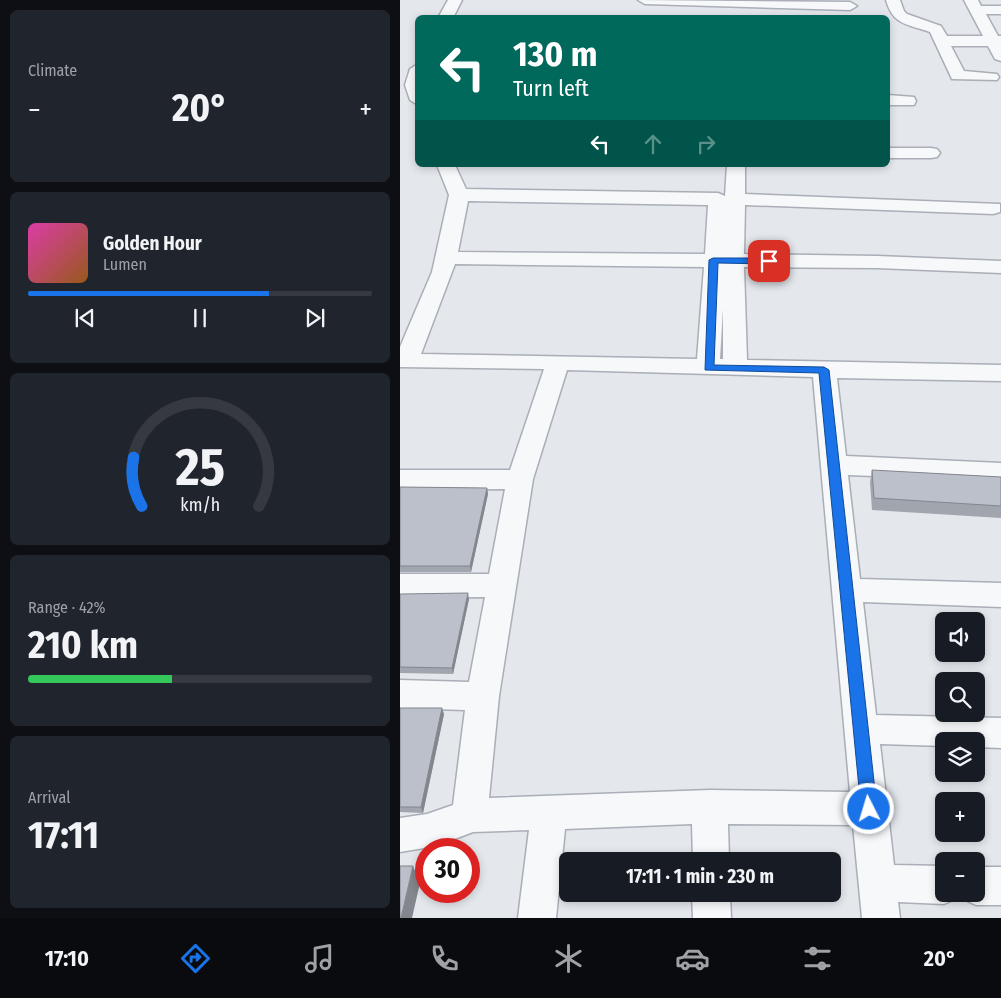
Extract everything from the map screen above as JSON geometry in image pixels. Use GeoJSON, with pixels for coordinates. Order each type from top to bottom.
{"type":"FeatureCollection","features":[{"type":"Feature","properties":{"kind":"street"},"geometry":{"type":"LineString","coordinates":[[447,15],[455,0]]}},
{"type":"Feature","properties":{"kind":"street"},"geometry":{"type":"LineString","coordinates":[[645,0],[850,6]]}},
{"type":"Feature","properties":{"kind":"street"},"geometry":{"type":"LineString","coordinates":[[893,0],[900,15],[933,27],[958,76],[991,77]]}},
{"type":"Feature","properties":{"kind":"street"},"geometry":{"type":"LineString","coordinates":[[677,15],[684,1]]}},
{"type":"Feature","properties":{"kind":"street"},"geometry":{"type":"LineString","coordinates":[[684,1],[687,15]]}},
{"type":"Feature","properties":{"kind":"street"},"geometry":{"type":"LineString","coordinates":[[973,5],[1001,10]]}},
{"type":"Feature","properties":{"kind":"street"},"geometry":{"type":"LineString","coordinates":[[973,5],[997,41],[1001,56]]}},
{"type":"Feature","properties":{"kind":"street"},"geometry":{"type":"LineString","coordinates":[[941,41],[997,41]]}},
{"type":"Feature","properties":{"kind":"street"},"geometry":{"type":"LineString","coordinates":[[415,79],[413,85],[415,92]]}},
{"type":"Feature","properties":{"kind":"street"},"geometry":{"type":"LineString","coordinates":[[890,100],[908,100]]}},
{"type":"Feature","properties":{"kind":"street"},"geometry":{"type":"LineString","coordinates":[[890,153],[931,153]]}},
{"type":"Feature","properties":{"kind":"street"},"geometry":{"type":"LineString","coordinates":[[447,167],[459,195],[443,272],[403,369],[558,362],[722,368],[1001,373]]}},
{"type":"Feature","properties":{"kind":"street"},"geometry":{"type":"LineString","coordinates":[[718,167],[726,199]]}},
{"type":"Feature","properties":{"kind":"street"},"geometry":{"type":"LineString","coordinates":[[722,368],[723,260],[726,199],[735,167]]}},
{"type":"Feature","properties":{"kind":"street"},"geometry":{"type":"LineString","coordinates":[[459,195],[726,199],[994,208]]}},
{"type":"Feature","properties":{"kind":"street"},"geometry":{"type":"LineString","coordinates":[[446,258],[914,263],[1001,267]]}},
{"type":"Feature","properties":{"kind":"street"},"geometry":{"type":"LineString","coordinates":[[470,815],[483,696],[520,479],[558,362]]}},
{"type":"Feature","properties":{"kind":"street"},"geometry":{"type":"LineString","coordinates":[[824,370],[879,901],[935,887]]}},
{"type":"Feature","properties":{"kind":"street"},"geometry":{"type":"LineString","coordinates":[[834,465],[1001,472]]}},
{"type":"Feature","properties":{"kind":"street"},"geometry":{"type":"LineString","coordinates":[[400,480],[520,479]]}},
{"type":"Feature","properties":{"kind":"street"},"geometry":{"type":"LineString","coordinates":[[400,586],[502,585]]}},
{"type":"Feature","properties":{"kind":"street"},"geometry":{"type":"LineString","coordinates":[[847,590],[1001,596]]}},
{"type":"Feature","properties":{"kind":"street"},"geometry":{"type":"LineString","coordinates":[[400,694],[483,696]]}},
{"type":"Feature","properties":{"kind":"street"},"geometry":{"type":"LineString","coordinates":[[861,730],[1001,733]]}},
{"type":"Feature","properties":{"kind":"street"},"geometry":{"type":"LineString","coordinates":[[400,835],[419,834],[452,825],[470,815],[710,807],[869,809]]}},
{"type":"Feature","properties":{"kind":"street"},"geometry":{"type":"LineString","coordinates":[[710,807],[711,852]]}},
{"type":"Feature","properties":{"kind":"street"},"geometry":{"type":"LineString","coordinates":[[538,918],[549,811]]}},
{"type":"Feature","properties":{"kind":"street"},"geometry":{"type":"LineString","coordinates":[[985,886],[1001,886]]}},
{"type":"Feature","properties":{"kind":"street"},"geometry":{"type":"LineString","coordinates":[[711,902],[712,918]]}},
{"type":"Feature","properties":{"kind":"building"},"geometry":{"type":"Polygon","coordinates":[[[872,470],[1001,477],[1001,506],[874,498],[872,470]]]}},
{"type":"Feature","properties":{"kind":"building"},"geometry":{"type":"Polygon","coordinates":[[[400,487],[487,488],[470,566],[400,566],[400,487]]]}},
{"type":"Feature","properties":{"kind":"building"},"geometry":{"type":"Polygon","coordinates":[[[468,593],[452,668],[400,667],[400,594],[468,593]]]}},
{"type":"Feature","properties":{"kind":"building"},"geometry":{"type":"Polygon","coordinates":[[[400,708],[442,708],[421,807],[400,807],[400,708]]]}},
{"type":"Feature","properties":{"kind":"building"},"geometry":{"type":"Polygon","coordinates":[[[400,866],[413,866],[401,918],[400,918],[400,866]]]}},
{"type":"Feature","properties":{"kind":"route"},"geometry":{"type":"LineString","coordinates":[[769,261],[713,260],[708,368],[824,370],[869,809]]}}]}
